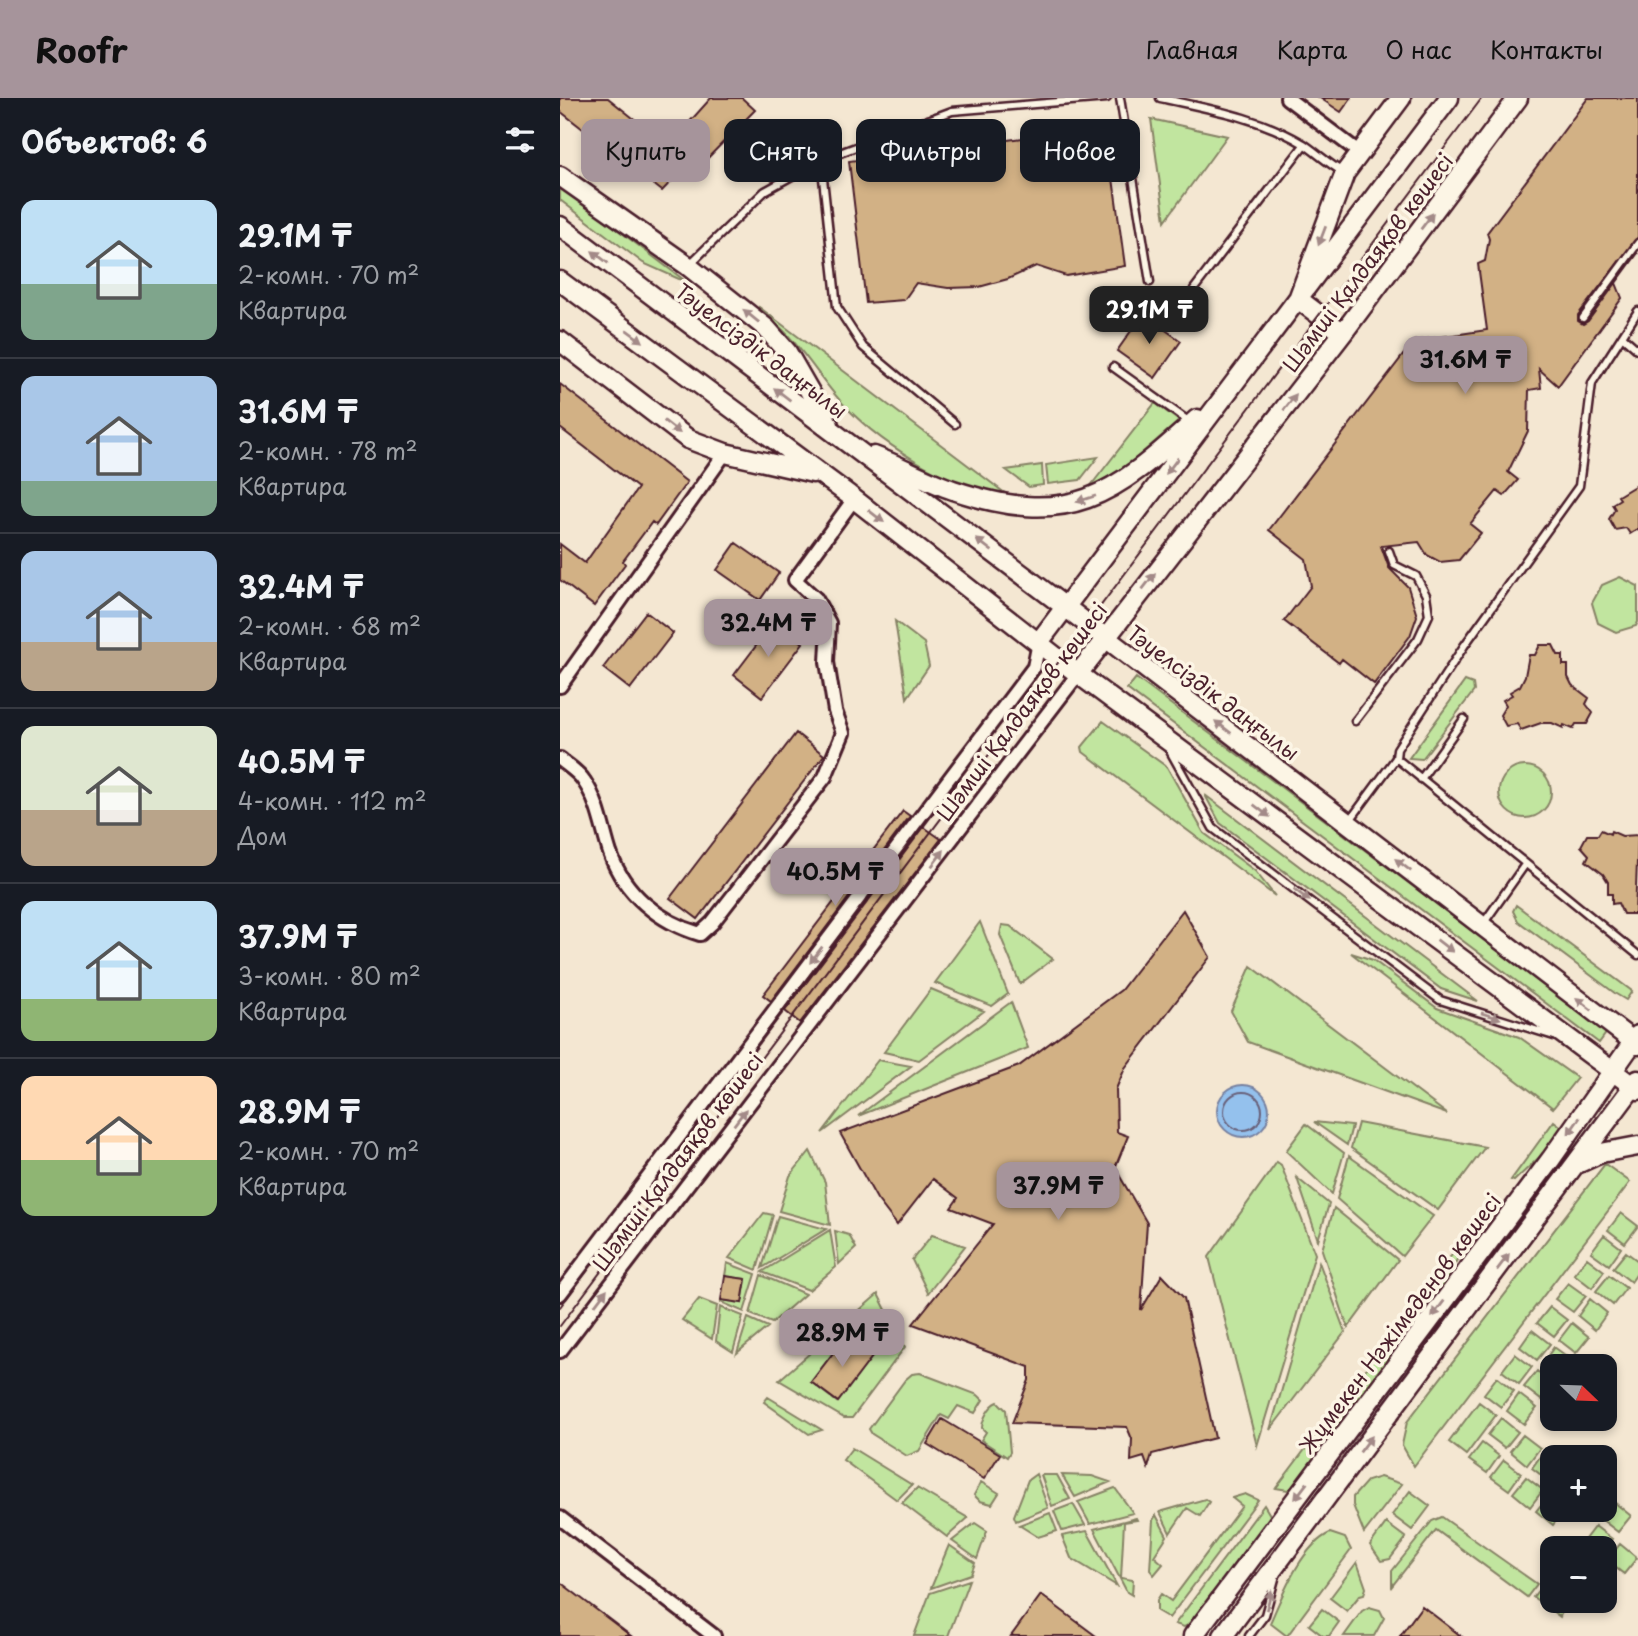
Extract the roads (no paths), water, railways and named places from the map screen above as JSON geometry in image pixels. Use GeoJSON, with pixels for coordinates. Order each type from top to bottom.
{"type":"FeatureCollection","features":[{"type":"Feature","properties":{"kind":"main road"},"geometry":{"type":"LineString","coordinates":[[1343,333],[1298,299],[1345,173],[1401,98]]}},
{"type":"Feature","properties":{"kind":"main road","name":"Шәмші Қалдаяқов көшесі"},"geometry":{"type":"LineString","coordinates":[[1039,642],[1449,98]]}},
{"type":"Feature","properties":{"kind":"main road","name":"Шәмші Қалдаяқов көшесі"},"geometry":{"type":"LineString","coordinates":[[1078,674],[1343,333],[1518,98]]}},
{"type":"Feature","properties":{"kind":"main road"},"geometry":{"type":"LineString","coordinates":[[560,176],[688,266],[766,328],[787,352],[832,431]]}},
{"type":"Feature","properties":{"kind":"main road","name":"Тәуелсіздік даңғылы"},"geometry":{"type":"LineString","coordinates":[[560,226],[1637,1041]]}},
{"type":"Feature","properties":{"kind":"main road"},"geometry":{"type":"LineString","coordinates":[[560,281],[854,499],[1162,737],[1636,1086],[1223,1636]]}},
{"type":"Feature","properties":{"kind":"main road"},"geometry":{"type":"LineString","coordinates":[[560,341],[688,439],[725,453],[822,475]]}},
{"type":"Feature","properties":{"kind":"main road"},"geometry":{"type":"LineString","coordinates":[[855,449],[1003,505],[1051,508],[1096,496],[1143,469],[1235,383]]}},
{"type":"Feature","properties":{"kind":"main road","name":"Жұмекен Нәжімеденов көшесі"},"geometry":{"type":"LineString","coordinates":[[1192,1636],[1637,1041]]}},
{"type":"Feature","properties":{"kind":"main road"},"geometry":{"type":"LineString","coordinates":[[1575,1165],[1601,1153],[1638,1146]]}},
{"type":"Feature","properties":{"kind":"street"},"geometry":{"type":"LineString","coordinates":[[1287,98],[1360,153]]}},
{"type":"Feature","properties":{"kind":"street"},"geometry":{"type":"LineString","coordinates":[[560,686],[725,453]]}},
{"type":"Feature","properties":{"kind":"street"},"geometry":{"type":"LineString","coordinates":[[560,759],[583,778],[597,804],[610,854],[627,888],[659,915],[700,934],[825,777],[834,761],[843,733],[835,711],[827,662],[829,622],[816,599],[795,580],[854,499]]}},
{"type":"Feature","properties":{"kind":"street","name":"Шәмші Қалдаяқов көшесі"},"geometry":{"type":"LineString","coordinates":[[560,1294],[1034,667],[1039,642]]}},
{"type":"Feature","properties":{"kind":"street","name":"Шәмші Қалдаяқов көшесі"},"geometry":{"type":"LineString","coordinates":[[560,1351],[1078,674]]}},
{"type":"Feature","properties":{"kind":"street"},"geometry":{"type":"LineString","coordinates":[[560,1518],[714,1636]]}},
{"type":"Feature","properties":{"kind":"lane"},"geometry":{"type":"LineString","coordinates":[[842,152],[951,111],[1107,98]]}},
{"type":"Feature","properties":{"kind":"lane"},"geometry":{"type":"LineString","coordinates":[[1120,98],[1150,282]]}},
{"type":"Feature","properties":{"kind":"lane"},"geometry":{"type":"LineString","coordinates":[[1160,98],[1234,114],[1304,145],[1345,173]]}},
{"type":"Feature","properties":{"kind":"lane"},"geometry":{"type":"LineString","coordinates":[[1194,289],[1304,145]]}},
{"type":"Feature","properties":{"kind":"lane"},"geometry":{"type":"LineString","coordinates":[[688,266],[765,191],[781,182]]}},
{"type":"Feature","properties":{"kind":"lane"},"geometry":{"type":"LineString","coordinates":[[824,182],[838,307],[863,347],[955,424]]}},
{"type":"Feature","properties":{"kind":"lane"},"geometry":{"type":"LineString","coordinates":[[1583,318],[1638,243]]}},
{"type":"Feature","properties":{"kind":"lane"},"geometry":{"type":"LineString","coordinates":[[1348,823],[1396,758],[1398,749],[1465,646],[1579,486],[1592,383],[1638,311]]}},
{"type":"Feature","properties":{"kind":"lane"},"geometry":{"type":"LineString","coordinates":[[1622,336],[1638,350]]}},
{"type":"Feature","properties":{"kind":"lane"},"geometry":{"type":"LineString","coordinates":[[1113,367],[1192,424]]}},
{"type":"Feature","properties":{"kind":"lane"},"geometry":{"type":"LineString","coordinates":[[1355,721],[1418,639],[1429,615],[1426,595],[1416,576],[1394,565],[1389,551]]}},
{"type":"Feature","properties":{"kind":"lane"},"geometry":{"type":"LineString","coordinates":[[1421,779],[1464,719]]}},
{"type":"Feature","properties":{"kind":"lane"},"geometry":{"type":"LineString","coordinates":[[1162,737],[1213,828],[1440,1000],[1574,1042]]}},
{"type":"Feature","properties":{"kind":"lane"},"geometry":{"type":"LineString","coordinates":[[1396,758],[1524,866],[1638,956]]}},
{"type":"Feature","properties":{"kind":"lane"},"geometry":{"type":"LineString","coordinates":[[1482,925],[1524,866]]}},
{"type":"Feature","properties":{"kind":"lane"},"geometry":{"type":"LineString","coordinates":[[1249,1636],[1265,1615],[1280,1560]]}},
{"type":"Feature","properties":{"kind":"water"},"geometry":{"type":"Polygon","coordinates":[[[1243,1085],[1253,1087],[1261,1093],[1267,1101],[1267,1121],[1261,1129],[1253,1135],[1243,1137],[1233,1135],[1225,1129],[1219,1121],[1217,1111],[1219,1101],[1225,1093],[1233,1087],[1243,1085]]]}},
{"type":"Feature","properties":{"kind":"tram line"},"geometry":{"type":"LineString","coordinates":[[560,1326],[1482,98]]}},
{"type":"Feature","properties":{"kind":"tram line"},"geometry":{"type":"LineString","coordinates":[[560,1307],[956,780]]}}]}
